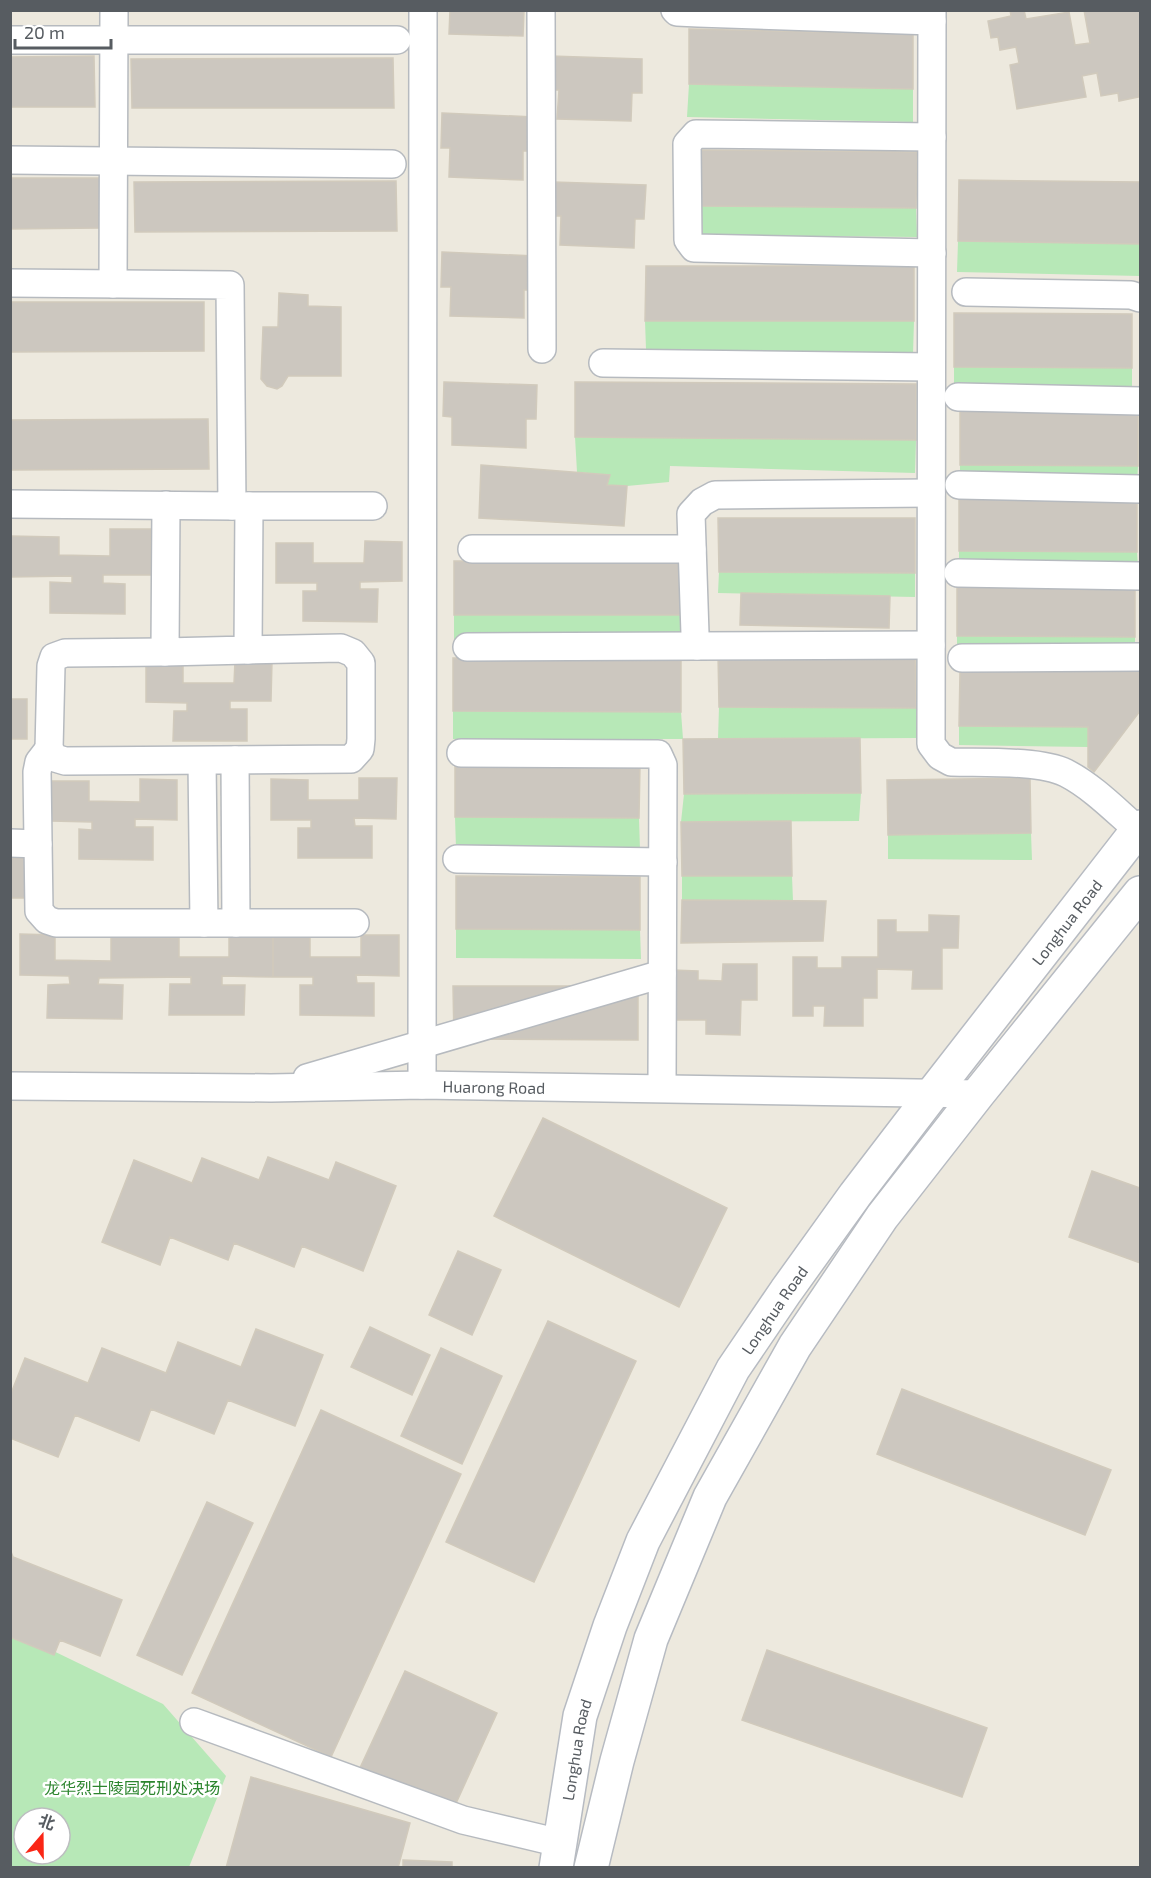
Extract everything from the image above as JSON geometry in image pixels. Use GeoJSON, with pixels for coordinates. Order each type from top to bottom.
{"type":"FeatureCollection","features":[{"type":"Feature","properties":{"kind":"main road","name":"Longhua Road"},"geometry":{"type":"LineString","coordinates":[[558,1855],[580,1716],[610,1626],[643,1540],[733,1369],[855,1195],[1139,829]]}},
{"type":"Feature","properties":{"kind":"main road"},"geometry":{"type":"LineString","coordinates":[[591,1868],[617,1761],[651,1639],[710,1497],[795,1346],[882,1217],[1140,892]]}},
{"type":"Feature","properties":{"kind":"street"},"geometry":{"type":"LineString","coordinates":[[113,284],[114,10]]}},
{"type":"Feature","properties":{"kind":"street"},"geometry":{"type":"LineString","coordinates":[[422,1085],[423,10]]}},
{"type":"Feature","properties":{"kind":"street"},"geometry":{"type":"LineString","coordinates":[[542,10],[542,349]]}},
{"type":"Feature","properties":{"kind":"street"},"geometry":{"type":"LineString","coordinates":[[675,10],[698,13],[932,16],[931,744],[940,756],[951,762],[1041,765],[1064,772],[1086,786],[1139,829]]}},
{"type":"Feature","properties":{"kind":"street"},"geometry":{"type":"LineString","coordinates":[[10,40],[397,40]]}},
{"type":"Feature","properties":{"kind":"street"},"geometry":{"type":"LineString","coordinates":[[932,137],[696,134],[687,144],[688,240],[694,248],[932,253]]}},
{"type":"Feature","properties":{"kind":"street"},"geometry":{"type":"LineString","coordinates":[[10,160],[392,164]]}},
{"type":"Feature","properties":{"kind":"street"},"geometry":{"type":"LineString","coordinates":[[10,283],[230,285],[248,651]]}},
{"type":"Feature","properties":{"kind":"street"},"geometry":{"type":"LineString","coordinates":[[966,292],[1131,295],[1140,298]]}},
{"type":"Feature","properties":{"kind":"street"},"geometry":{"type":"LineString","coordinates":[[603,363],[932,367]]}},
{"type":"Feature","properties":{"kind":"street"},"geometry":{"type":"LineString","coordinates":[[958,397],[1140,401]]}},
{"type":"Feature","properties":{"kind":"street"},"geometry":{"type":"LineString","coordinates":[[958,485],[1140,489]]}},
{"type":"Feature","properties":{"kind":"street"},"geometry":{"type":"LineString","coordinates":[[697,646],[691,514],[702,502],[715,495],[931,493]]}},
{"type":"Feature","properties":{"kind":"street"},"geometry":{"type":"LineString","coordinates":[[10,504],[373,506]]}},
{"type":"Feature","properties":{"kind":"street"},"geometry":{"type":"LineString","coordinates":[[165,652],[166,505]]}},
{"type":"Feature","properties":{"kind":"street"},"geometry":{"type":"LineString","coordinates":[[472,549],[692,549]]}},
{"type":"Feature","properties":{"kind":"street"},"geometry":{"type":"LineString","coordinates":[[958,573],[1140,576]]}},
{"type":"Feature","properties":{"kind":"street"},"geometry":{"type":"LineString","coordinates":[[467,647],[931,645]]}},
{"type":"Feature","properties":{"kind":"street"},"geometry":{"type":"LineString","coordinates":[[341,648],[353,653],[361,663],[360,749],[351,759],[65,762],[55,758],[49,749],[51,666],[54,657],[65,653],[165,652],[341,648]]}},
{"type":"Feature","properties":{"kind":"street"},"geometry":{"type":"LineString","coordinates":[[962,658],[1140,657]]}},
{"type":"Feature","properties":{"kind":"street"},"geometry":{"type":"LineString","coordinates":[[49,749],[39,762],[37,772],[39,911],[47,920],[56,923],[356,923]]}},
{"type":"Feature","properties":{"kind":"street"},"geometry":{"type":"LineString","coordinates":[[461,753],[658,754],[663,765],[662,1088]]}},
{"type":"Feature","properties":{"kind":"street"},"geometry":{"type":"LineString","coordinates":[[235,760],[237,923]]}},
{"type":"Feature","properties":{"kind":"street"},"geometry":{"type":"LineString","coordinates":[[202,762],[204,924]]}},
{"type":"Feature","properties":{"kind":"street"},"geometry":{"type":"LineString","coordinates":[[10,843],[38,844]]}},
{"type":"Feature","properties":{"kind":"street"},"geometry":{"type":"LineString","coordinates":[[457,859],[663,862]]}},
{"type":"Feature","properties":{"kind":"street"},"geometry":{"type":"LineString","coordinates":[[272,1089],[662,975]]}},
{"type":"Feature","properties":{"kind":"street","name":"Huarong Road"},"geometry":{"type":"LineString","coordinates":[[10,1086],[272,1089],[422,1085],[978,1094]]}},
{"type":"Feature","properties":{"kind":"street"},"geometry":{"type":"LineString","coordinates":[[194,1722],[558,1855]]}},
{"type":"Feature","properties":{"kind":"green space"},"geometry":{"type":"Polygon","coordinates":[[[689,84],[913,89],[913,122],[687,117],[689,84]]]}},
{"type":"Feature","properties":{"kind":"green space"},"geometry":{"type":"Polygon","coordinates":[[[701,206],[916,208],[917,237],[703,235],[701,206]]]}},
{"type":"Feature","properties":{"kind":"green space"},"geometry":{"type":"Polygon","coordinates":[[[958,241],[1140,244],[1140,276],[957,272],[958,241]]]}},
{"type":"Feature","properties":{"kind":"green space"},"geometry":{"type":"Polygon","coordinates":[[[645,321],[914,321],[913,354],[646,349],[645,321]]]}},
{"type":"Feature","properties":{"kind":"green space"},"geometry":{"type":"Polygon","coordinates":[[[954,367],[1132,368],[1132,389],[954,386],[954,367]]]}},
{"type":"Feature","properties":{"kind":"green space"},"geometry":{"type":"Polygon","coordinates":[[[575,437],[916,440],[915,473],[670,466],[669,482],[627,486],[607,485],[609,475],[577,472],[575,437]]]}},
{"type":"Feature","properties":{"kind":"green space"},"geometry":{"type":"Polygon","coordinates":[[[960,465],[1138,466],[1137,483],[960,479],[960,465]]]}},
{"type":"Feature","properties":{"kind":"green space"},"geometry":{"type":"Polygon","coordinates":[[[959,551],[1137,552],[1138,568],[959,565],[959,551]]]}},
{"type":"Feature","properties":{"kind":"green space"},"geometry":{"type":"Polygon","coordinates":[[[719,572],[915,573],[915,597],[718,593],[719,572]]]}},
{"type":"Feature","properties":{"kind":"green space"},"geometry":{"type":"Polygon","coordinates":[[[454,615],[682,615],[681,640],[454,639],[454,615]]]}},
{"type":"Feature","properties":{"kind":"green space"},"geometry":{"type":"Polygon","coordinates":[[[957,636],[1135,637],[1135,651],[957,652],[957,636]]]}},
{"type":"Feature","properties":{"kind":"green space"},"geometry":{"type":"Polygon","coordinates":[[[719,707],[916,708],[918,738],[718,739],[719,707]]]}},
{"type":"Feature","properties":{"kind":"green space"},"geometry":{"type":"Polygon","coordinates":[[[453,711],[681,712],[683,739],[453,739],[453,711]]]}},
{"type":"Feature","properties":{"kind":"green space"},"geometry":{"type":"Polygon","coordinates":[[[959,726],[1088,727],[1088,747],[959,745],[959,726]]]}},
{"type":"Feature","properties":{"kind":"green space"},"geometry":{"type":"Polygon","coordinates":[[[861,793],[859,821],[681,822],[684,794],[861,793]]]}},
{"type":"Feature","properties":{"kind":"green space"},"geometry":{"type":"Polygon","coordinates":[[[455,817],[639,818],[640,850],[456,848],[455,817]]]}},
{"type":"Feature","properties":{"kind":"green space"},"geometry":{"type":"Polygon","coordinates":[[[1031,833],[1032,860],[888,859],[888,835],[1031,833]]]}},
{"type":"Feature","properties":{"kind":"green space"},"geometry":{"type":"Polygon","coordinates":[[[682,876],[792,876],[793,901],[682,900],[682,876]]]}},
{"type":"Feature","properties":{"kind":"green space"},"geometry":{"type":"Polygon","coordinates":[[[456,929],[640,930],[641,959],[456,958],[456,929]]]}},
{"type":"Feature","properties":{"kind":"green space","name":"龙华烈士陵园死刑处决场"},"geometry":{"type":"Polygon","coordinates":[[[10,1630],[163,1704],[226,1776],[189,1867],[11,1867],[10,1630]]]}},
{"type":"Feature","properties":{"kind":"building"},"geometry":{"type":"Polygon","coordinates":[[[450,10],[524,10],[523,36],[449,34],[450,10]]]}},
{"type":"Feature","properties":{"kind":"building"},"geometry":{"type":"Polygon","coordinates":[[[1010,10],[1024,10],[1026,19],[1069,12],[1075,45],[1090,43],[1084,10],[1140,10],[1139,97],[1119,101],[1118,93],[1101,96],[1097,73],[1082,76],[1086,97],[1017,109],[1010,65],[1019,63],[1016,47],[1000,50],[998,37],[991,38],[988,21],[1011,16],[1010,10]]]}},
{"type":"Feature","properties":{"kind":"building"},"geometry":{"type":"Polygon","coordinates":[[[689,29],[913,34],[913,89],[689,84],[689,29]]]}},
{"type":"Feature","properties":{"kind":"building"},"geometry":{"type":"Polygon","coordinates":[[[94,56],[95,107],[10,107],[10,57],[94,56]]]}},
{"type":"Feature","properties":{"kind":"building"},"geometry":{"type":"Polygon","coordinates":[[[550,56],[642,59],[642,93],[632,93],[631,121],[557,119],[559,90],[549,90],[550,56]]]}},
{"type":"Feature","properties":{"kind":"building"},"geometry":{"type":"Polygon","coordinates":[[[393,58],[394,108],[132,108],[131,59],[393,58]]]}},
{"type":"Feature","properties":{"kind":"building"},"geometry":{"type":"Polygon","coordinates":[[[442,113],[534,117],[533,151],[523,151],[523,180],[449,177],[450,148],[441,148],[442,113]]]}},
{"type":"Feature","properties":{"kind":"building"},"geometry":{"type":"Polygon","coordinates":[[[701,150],[917,152],[916,208],[701,206],[701,150]]]}},
{"type":"Feature","properties":{"kind":"building"},"geometry":{"type":"Polygon","coordinates":[[[10,178],[100,178],[100,228],[10,229],[10,178]]]}},
{"type":"Feature","properties":{"kind":"building"},"geometry":{"type":"Polygon","coordinates":[[[959,180],[1140,182],[1140,244],[958,241],[959,180]]]}},
{"type":"Feature","properties":{"kind":"building"},"geometry":{"type":"Polygon","coordinates":[[[396,181],[397,231],[135,232],[134,182],[396,181]]]}},
{"type":"Feature","properties":{"kind":"building"},"geometry":{"type":"Polygon","coordinates":[[[553,182],[646,185],[644,219],[635,219],[634,248],[560,245],[561,216],[552,216],[553,182]]]}},
{"type":"Feature","properties":{"kind":"building"},"geometry":{"type":"Polygon","coordinates":[[[442,252],[535,256],[534,290],[524,290],[524,318],[450,316],[451,287],[441,287],[442,252]]]}},
{"type":"Feature","properties":{"kind":"building"},"geometry":{"type":"Polygon","coordinates":[[[646,266],[914,266],[914,321],[645,321],[646,266]]]}},
{"type":"Feature","properties":{"kind":"building"},"geometry":{"type":"Polygon","coordinates":[[[279,293],[308,295],[308,306],[341,307],[341,376],[288,376],[282,386],[277,389],[267,386],[261,379],[263,327],[278,327],[279,293]]]}},
{"type":"Feature","properties":{"kind":"building"},"geometry":{"type":"Polygon","coordinates":[[[10,302],[204,302],[204,351],[10,352],[10,302]]]}},
{"type":"Feature","properties":{"kind":"building"},"geometry":{"type":"Polygon","coordinates":[[[954,313],[1132,314],[1132,368],[954,367],[954,313]]]}},
{"type":"Feature","properties":{"kind":"building"},"geometry":{"type":"Polygon","coordinates":[[[444,382],[537,385],[536,419],[526,419],[526,448],[452,445],[452,417],[443,416],[444,382]]]}},
{"type":"Feature","properties":{"kind":"building"},"geometry":{"type":"Polygon","coordinates":[[[575,382],[916,384],[916,440],[575,437],[575,382]]]}},
{"type":"Feature","properties":{"kind":"building"},"geometry":{"type":"Polygon","coordinates":[[[960,410],[1138,411],[1138,466],[960,465],[960,410]]]}},
{"type":"Feature","properties":{"kind":"building"},"geometry":{"type":"Polygon","coordinates":[[[208,419],[209,469],[10,470],[10,420],[208,419]]]}},
{"type":"Feature","properties":{"kind":"building"},"geometry":{"type":"Polygon","coordinates":[[[481,465],[610,475],[607,485],[627,486],[624,526],[479,518],[481,465]]]}},
{"type":"Feature","properties":{"kind":"building"},"geometry":{"type":"Polygon","coordinates":[[[959,497],[1137,499],[1137,552],[959,551],[959,497]]]}},
{"type":"Feature","properties":{"kind":"building"},"geometry":{"type":"Polygon","coordinates":[[[718,518],[915,518],[915,573],[719,572],[718,518]]]}},
{"type":"Feature","properties":{"kind":"building"},"geometry":{"type":"Polygon","coordinates":[[[110,529],[151,529],[151,575],[103,575],[103,583],[125,584],[125,614],[50,613],[50,582],[72,583],[72,576],[10,577],[10,536],[59,537],[59,555],[110,556],[110,529]]]}},
{"type":"Feature","properties":{"kind":"building"},"geometry":{"type":"Polygon","coordinates":[[[365,541],[402,542],[402,581],[360,582],[360,589],[378,589],[377,622],[303,621],[303,591],[317,591],[317,583],[276,583],[276,543],[313,543],[313,563],[364,563],[365,541]]]}},
{"type":"Feature","properties":{"kind":"building"},"geometry":{"type":"Polygon","coordinates":[[[454,561],[682,562],[682,615],[454,615],[454,561]]]}},
{"type":"Feature","properties":{"kind":"building"},"geometry":{"type":"Polygon","coordinates":[[[957,582],[1135,583],[1135,637],[957,636],[957,582]]]}},
{"type":"Feature","properties":{"kind":"building"},"geometry":{"type":"Polygon","coordinates":[[[741,593],[890,596],[889,628],[740,625],[741,593]]]}},
{"type":"Feature","properties":{"kind":"building"},"geometry":{"type":"Polygon","coordinates":[[[718,653],[915,653],[916,708],[719,707],[718,653]]]}},
{"type":"Feature","properties":{"kind":"building"},"geometry":{"type":"Polygon","coordinates":[[[453,658],[681,658],[681,712],[453,711],[453,658]]]}},
{"type":"Feature","properties":{"kind":"building"},"geometry":{"type":"Polygon","coordinates":[[[235,661],[272,661],[271,701],[230,701],[230,709],[247,709],[247,741],[173,741],[174,711],[187,711],[187,703],[146,702],[146,662],[183,662],[183,683],[234,683],[235,661]]]}},
{"type":"Feature","properties":{"kind":"building"},"geometry":{"type":"Polygon","coordinates":[[[1140,669],[1140,711],[1094,772],[1088,767],[1088,727],[959,726],[960,672],[1140,669]]]}},
{"type":"Feature","properties":{"kind":"building"},"geometry":{"type":"Polygon","coordinates":[[[10,699],[27,699],[27,739],[10,739],[10,699]]]}},
{"type":"Feature","properties":{"kind":"building"},"geometry":{"type":"Polygon","coordinates":[[[860,738],[861,793],[684,794],[683,739],[860,738]]]}},
{"type":"Feature","properties":{"kind":"building"},"geometry":{"type":"Polygon","coordinates":[[[455,764],[640,764],[639,818],[455,817],[455,764]]]}},
{"type":"Feature","properties":{"kind":"building"},"geometry":{"type":"Polygon","coordinates":[[[359,778],[397,778],[396,819],[354,818],[355,826],[372,826],[372,858],[298,858],[298,828],[311,828],[311,820],[271,820],[271,779],[308,780],[308,800],[359,800],[359,778]]]}},
{"type":"Feature","properties":{"kind":"building"},"geometry":{"type":"Polygon","coordinates":[[[1030,778],[1031,833],[888,835],[887,780],[1030,778]]]}},
{"type":"Feature","properties":{"kind":"building"},"geometry":{"type":"Polygon","coordinates":[[[140,779],[177,780],[177,820],[135,819],[135,827],[153,827],[153,860],[79,859],[79,829],[92,830],[92,822],[51,821],[51,781],[89,781],[89,801],[140,802],[140,779]]]}},
{"type":"Feature","properties":{"kind":"building"},"geometry":{"type":"Polygon","coordinates":[[[791,821],[792,876],[682,876],[681,822],[791,821]]]}},
{"type":"Feature","properties":{"kind":"building"},"geometry":{"type":"Polygon","coordinates":[[[10,858],[30,858],[30,898],[10,898],[10,858]]]}},
{"type":"Feature","properties":{"kind":"building"},"geometry":{"type":"Polygon","coordinates":[[[456,876],[640,877],[640,930],[456,929],[456,876]]]}},
{"type":"Feature","properties":{"kind":"building"},"geometry":{"type":"Polygon","coordinates":[[[682,900],[826,901],[823,941],[681,943],[682,900]]]}},
{"type":"Feature","properties":{"kind":"building"},"geometry":{"type":"Polygon","coordinates":[[[929,915],[959,916],[958,948],[942,948],[942,989],[912,989],[913,970],[877,969],[877,998],[863,998],[863,1026],[824,1026],[825,1006],[813,1006],[813,1016],[793,1016],[793,957],[817,957],[817,968],[842,968],[842,957],[878,957],[878,920],[896,920],[896,932],[929,932],[929,915]]]}},
{"type":"Feature","properties":{"kind":"building"},"geometry":{"type":"Polygon","coordinates":[[[20,934],[55,935],[55,960],[111,961],[111,937],[179,938],[179,957],[229,957],[229,936],[273,937],[273,977],[222,976],[222,985],[245,985],[244,1015],[169,1015],[170,984],[191,984],[191,977],[99,978],[98,984],[123,985],[122,1019],[47,1018],[48,985],[70,984],[69,976],[20,975],[20,934]]]}},
{"type":"Feature","properties":{"kind":"building"},"geometry":{"type":"Polygon","coordinates":[[[361,935],[399,935],[399,976],[356,975],[357,983],[374,983],[374,1016],[300,1015],[300,985],[313,985],[313,977],[273,977],[273,937],[310,937],[310,957],[361,957],[361,935]]]}},
{"type":"Feature","properties":{"kind":"building"},"geometry":{"type":"Polygon","coordinates":[[[723,964],[757,964],[757,1000],[741,1000],[740,1035],[706,1034],[706,1020],[673,1020],[673,970],[698,971],[698,980],[722,981],[723,964]]]}},
{"type":"Feature","properties":{"kind":"building"},"geometry":{"type":"Polygon","coordinates":[[[453,986],[638,986],[638,1040],[454,1039],[453,986]]]}},
{"type":"Feature","properties":{"kind":"building"},"geometry":{"type":"Polygon","coordinates":[[[543,1118],[727,1208],[679,1307],[494,1216],[543,1118]]]}},
{"type":"Feature","properties":{"kind":"building"},"geometry":{"type":"Polygon","coordinates":[[[268,1157],[329,1180],[336,1162],[396,1186],[363,1271],[302,1246],[294,1267],[234,1243],[228,1260],[170,1237],[160,1265],[102,1242],[134,1160],[192,1183],[202,1158],[259,1180],[268,1157]]]}},
{"type":"Feature","properties":{"kind":"building"},"geometry":{"type":"Polygon","coordinates":[[[1092,1171],[1140,1188],[1140,1263],[1069,1237],[1092,1171]]]}},
{"type":"Feature","properties":{"kind":"building"},"geometry":{"type":"Polygon","coordinates":[[[458,1251],[501,1270],[472,1335],[429,1315],[458,1251]]]}},
{"type":"Feature","properties":{"kind":"building"},"geometry":{"type":"Polygon","coordinates":[[[548,1321],[636,1361],[534,1582],[446,1542],[548,1321]]]}},
{"type":"Feature","properties":{"kind":"building"},"geometry":{"type":"Polygon","coordinates":[[[370,1327],[430,1355],[412,1395],[351,1367],[370,1327]]]}},
{"type":"Feature","properties":{"kind":"building"},"geometry":{"type":"Polygon","coordinates":[[[256,1329],[323,1355],[295,1426],[228,1400],[214,1434],[151,1409],[139,1441],[75,1415],[58,1457],[10,1438],[10,1396],[25,1358],[88,1383],[102,1348],[166,1373],[178,1342],[241,1367],[256,1329]]]}},
{"type":"Feature","properties":{"kind":"building"},"geometry":{"type":"Polygon","coordinates":[[[441,1348],[502,1376],[462,1464],[401,1436],[441,1348]]]}},
{"type":"Feature","properties":{"kind":"building"},"geometry":{"type":"Polygon","coordinates":[[[902,1389],[1111,1470],[1085,1535],[877,1454],[902,1389]]]}},
{"type":"Feature","properties":{"kind":"building"},"geometry":{"type":"Polygon","coordinates":[[[321,1410],[461,1474],[331,1757],[192,1693],[321,1410]]]}},
{"type":"Feature","properties":{"kind":"building"},"geometry":{"type":"Polygon","coordinates":[[[207,1502],[253,1523],[182,1675],[137,1655],[207,1502]]]}},
{"type":"Feature","properties":{"kind":"building"},"geometry":{"type":"Polygon","coordinates":[[[10,1549],[13,1557],[122,1600],[100,1656],[60,1640],[54,1655],[10,1637],[10,1549]]]}},
{"type":"Feature","properties":{"kind":"building"},"geometry":{"type":"Polygon","coordinates":[[[767,1650],[987,1728],[962,1797],[742,1720],[767,1650]]]}},
{"type":"Feature","properties":{"kind":"building"},"geometry":{"type":"Polygon","coordinates":[[[405,1671],[497,1713],[453,1810],[360,1768],[405,1671]]]}},
{"type":"Feature","properties":{"kind":"building"},"geometry":{"type":"Polygon","coordinates":[[[251,1777],[410,1823],[398,1868],[226,1868],[251,1777]]]}},
{"type":"Feature","properties":{"kind":"building"},"geometry":{"type":"Polygon","coordinates":[[[403,1860],[452,1862],[452,1868],[403,1868],[403,1860]]]}}]}
